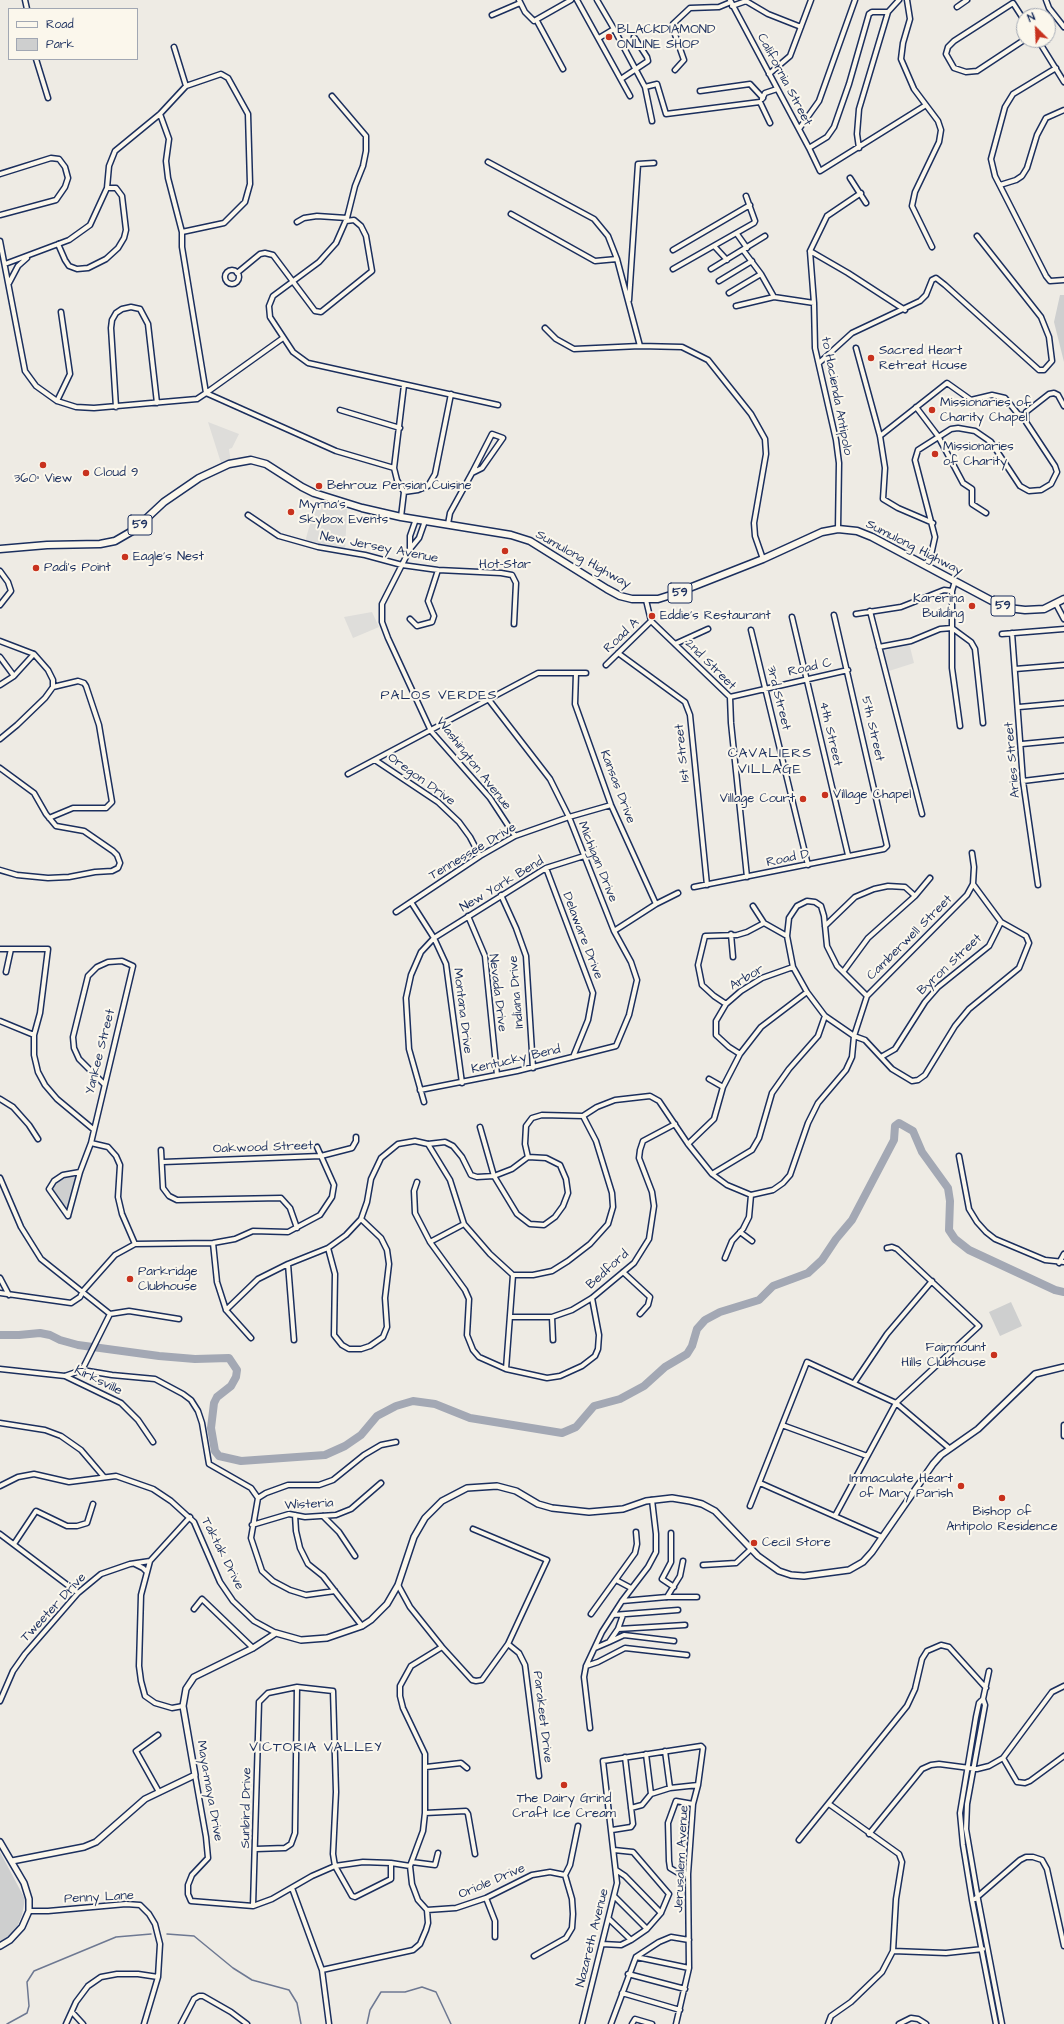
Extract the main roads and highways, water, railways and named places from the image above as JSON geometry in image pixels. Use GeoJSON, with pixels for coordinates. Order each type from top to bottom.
{"type":"FeatureCollection","features":[{"type":"Feature","properties":{"kind":"main road","name":"Sumulong Highway"},"geometry":{"type":"LineString","coordinates":[[0,549],[47,545],[92,544],[116,541],[134,530],[164,502],[194,481],[224,466],[247,460],[266,464],[314,493],[362,508],[416,520],[511,535],[530,541],[620,596],[632,599],[646,600],[674,594],[763,559],[822,532],[838,529],[857,531],[1008,608],[1025,610],[1044,609],[1058,606],[1064,600]]}},
{"type":"Feature","properties":{"kind":"waterway"},"geometry":{"type":"LineString","coordinates":[[0,1335],[40,1333],[78,1345],[159,1356],[195,1359],[229,1358],[237,1370],[236,1377],[231,1386],[217,1397],[214,1403],[211,1428],[215,1451],[219,1456],[241,1461],[325,1455],[345,1446],[361,1435],[377,1416],[396,1406],[413,1401],[435,1404],[470,1418],[562,1433],[576,1427],[594,1406],[620,1399],[644,1386],[665,1367],[687,1354],[692,1346],[697,1329],[705,1320],[720,1312],[759,1300],[773,1286],[808,1273],[822,1260],[836,1239],[852,1220],[894,1140],[895,1126],[899,1123],[913,1131],[922,1152],[948,1188],[950,1201],[949,1230],[955,1239],[969,1250],[1055,1290],[1064,1292]]}},
{"type":"Feature","properties":{"kind":"waterway"},"geometry":{"type":"LineString","coordinates":[[7,2024],[27,2013],[29,2006],[27,1982],[34,1971],[116,1937],[151,1934]]}},
{"type":"Feature","properties":{"kind":"waterway"},"geometry":{"type":"LineString","coordinates":[[167,1934],[194,1936],[233,1968],[252,1980],[289,1990],[297,2003],[301,2024]]}},
{"type":"Feature","properties":{"kind":"waterway"},"geometry":{"type":"LineString","coordinates":[[367,2024],[370,2010],[381,1992],[405,1992],[422,1987],[436,1992],[451,2024]]}},
{"type":"Feature","properties":{"kind":"place","name":"BLACKDIAMOND ONLINE SHOP"},"geometry":{"type":"Point","coordinates":[609,37]}},
{"type":"Feature","properties":{"kind":"place","name":"Sacred Heart Retreat House"},"geometry":{"type":"Point","coordinates":[871,358]}},
{"type":"Feature","properties":{"kind":"place","name":"Missionaries of Charity Chapel"},"geometry":{"type":"Point","coordinates":[932,410]}},
{"type":"Feature","properties":{"kind":"place","name":"Missionaries of Charity"},"geometry":{"type":"Point","coordinates":[935,454]}},
{"type":"Feature","properties":{"kind":"place","name":"360° View"},"geometry":{"type":"Point","coordinates":[43,465]}},
{"type":"Feature","properties":{"kind":"place","name":"Cloud 9"},"geometry":{"type":"Point","coordinates":[86,473]}},
{"type":"Feature","properties":{"kind":"place","name":"Behrouz Persian Cuisine"},"geometry":{"type":"Point","coordinates":[319,486]}},
{"type":"Feature","properties":{"kind":"place","name":"Myrna's Skybox Events"},"geometry":{"type":"Point","coordinates":[291,512]}},
{"type":"Feature","properties":{"kind":"place","name":"Hot-Star"},"geometry":{"type":"Point","coordinates":[505,551]}},
{"type":"Feature","properties":{"kind":"place","name":"Eagle's Nest"},"geometry":{"type":"Point","coordinates":[125,557]}},
{"type":"Feature","properties":{"kind":"place","name":"Padi's Point"},"geometry":{"type":"Point","coordinates":[36,568]}},
{"type":"Feature","properties":{"kind":"place","name":"Karerina Building"},"geometry":{"type":"Point","coordinates":[972,606]}},
{"type":"Feature","properties":{"kind":"place","name":"Eddie's Restaurant"},"geometry":{"type":"Point","coordinates":[652,616]}},
{"type":"Feature","properties":{"kind":"place","name":"Village Chapel"},"geometry":{"type":"Point","coordinates":[825,795]}},
{"type":"Feature","properties":{"kind":"place","name":"Village Court"},"geometry":{"type":"Point","coordinates":[803,799]}},
{"type":"Feature","properties":{"kind":"place","name":"Parkridge Clubhouse"},"geometry":{"type":"Point","coordinates":[130,1279]}},
{"type":"Feature","properties":{"kind":"place","name":"Fairmount Hills Clubhouse"},"geometry":{"type":"Point","coordinates":[994,1355]}},
{"type":"Feature","properties":{"kind":"place","name":"Immaculate Heart of Mary Parish"},"geometry":{"type":"Point","coordinates":[961,1486]}},
{"type":"Feature","properties":{"kind":"place","name":"Bishop of Antipolo Residence"},"geometry":{"type":"Point","coordinates":[1002,1498]}},
{"type":"Feature","properties":{"kind":"place","name":"Cecil Store"},"geometry":{"type":"Point","coordinates":[754,1543]}},
{"type":"Feature","properties":{"kind":"place","name":"The Dairy Grind Craft Ice Cream"},"geometry":{"type":"Point","coordinates":[564,1785]}},
{"type":"Feature","properties":{"kind":"district","name":"PALOS VERDES"},"geometry":{"type":"Point","coordinates":[439,696]}},
{"type":"Feature","properties":{"kind":"district","name":"CAVALIERS VILLAGE"},"geometry":{"type":"Point","coordinates":[770,762]}},
{"type":"Feature","properties":{"kind":"district","name":"VICTORIA VALLEY"},"geometry":{"type":"Point","coordinates":[316,1748]}}]}
